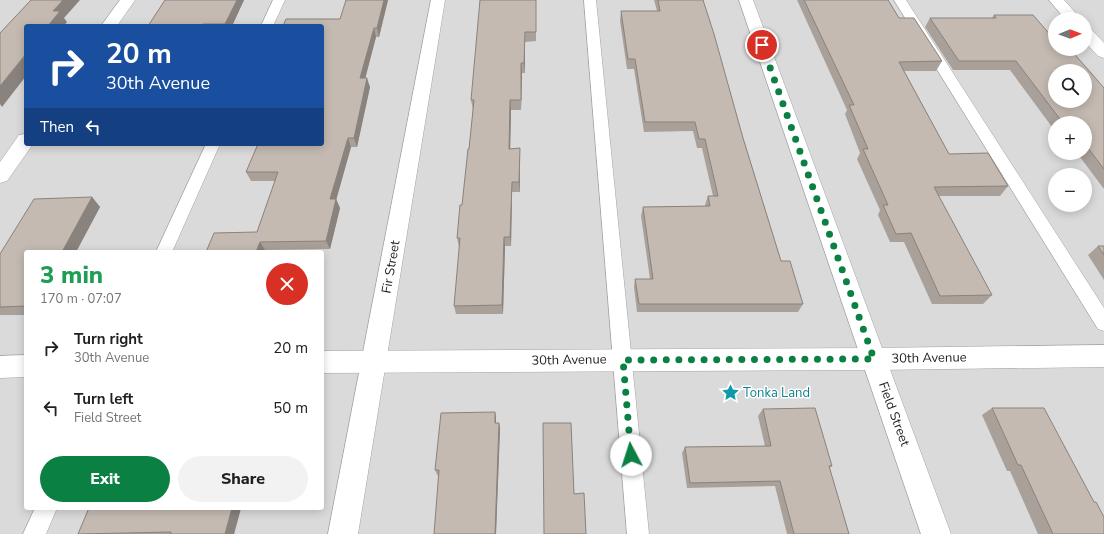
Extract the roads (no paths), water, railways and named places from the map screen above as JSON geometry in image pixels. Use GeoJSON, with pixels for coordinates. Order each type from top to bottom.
{"type":"FeatureCollection","features":[{"type":"Feature","properties":{"kind":"street"},"geometry":{"type":"LineString","coordinates":[[110,24],[128,0]]}},
{"type":"Feature","properties":{"kind":"street","name":"Fir Street"},"geometry":{"type":"LineString","coordinates":[[344,534],[438,0]]}},
{"type":"Feature","properties":{"kind":"street","name":"Field Street"},"geometry":{"type":"LineString","coordinates":[[746,0],[936,534]]}},
{"type":"Feature","properties":{"kind":"street"},"geometry":{"type":"LineString","coordinates":[[1056,0],[1067,12]]}},
{"type":"Feature","properties":{"kind":"street"},"geometry":{"type":"LineString","coordinates":[[1092,40],[1104,53]]}},
{"type":"Feature","properties":{"kind":"street"},"geometry":{"type":"LineString","coordinates":[[0,176],[24,143]]}},
{"type":"Feature","properties":{"kind":"street","name":"30th Avenue"},"geometry":{"type":"LineString","coordinates":[[324,362],[874,359],[1104,356]]}},
{"type":"Feature","properties":{"kind":"street"},"geometry":{"type":"LineString","coordinates":[[0,367],[24,366]]}},
{"type":"Feature","properties":{"kind":"lane"},"geometry":{"type":"LineString","coordinates":[[268,24],[279,0]]}},
{"type":"Feature","properties":{"kind":"lane"},"geometry":{"type":"LineString","coordinates":[[590,0],[638,534]]}},
{"type":"Feature","properties":{"kind":"lane"},"geometry":{"type":"LineString","coordinates":[[900,0],[1104,323]]}},
{"type":"Feature","properties":{"kind":"lane"},"geometry":{"type":"LineString","coordinates":[[165,250],[212,146]]}},
{"type":"Feature","properties":{"kind":"lane"},"geometry":{"type":"LineString","coordinates":[[34,534],[45,510]]}},
{"type":"Feature","properties":{"kind":"place","name":"Tonka Land"},"geometry":{"type":"Point","coordinates":[730,393]}}]}
